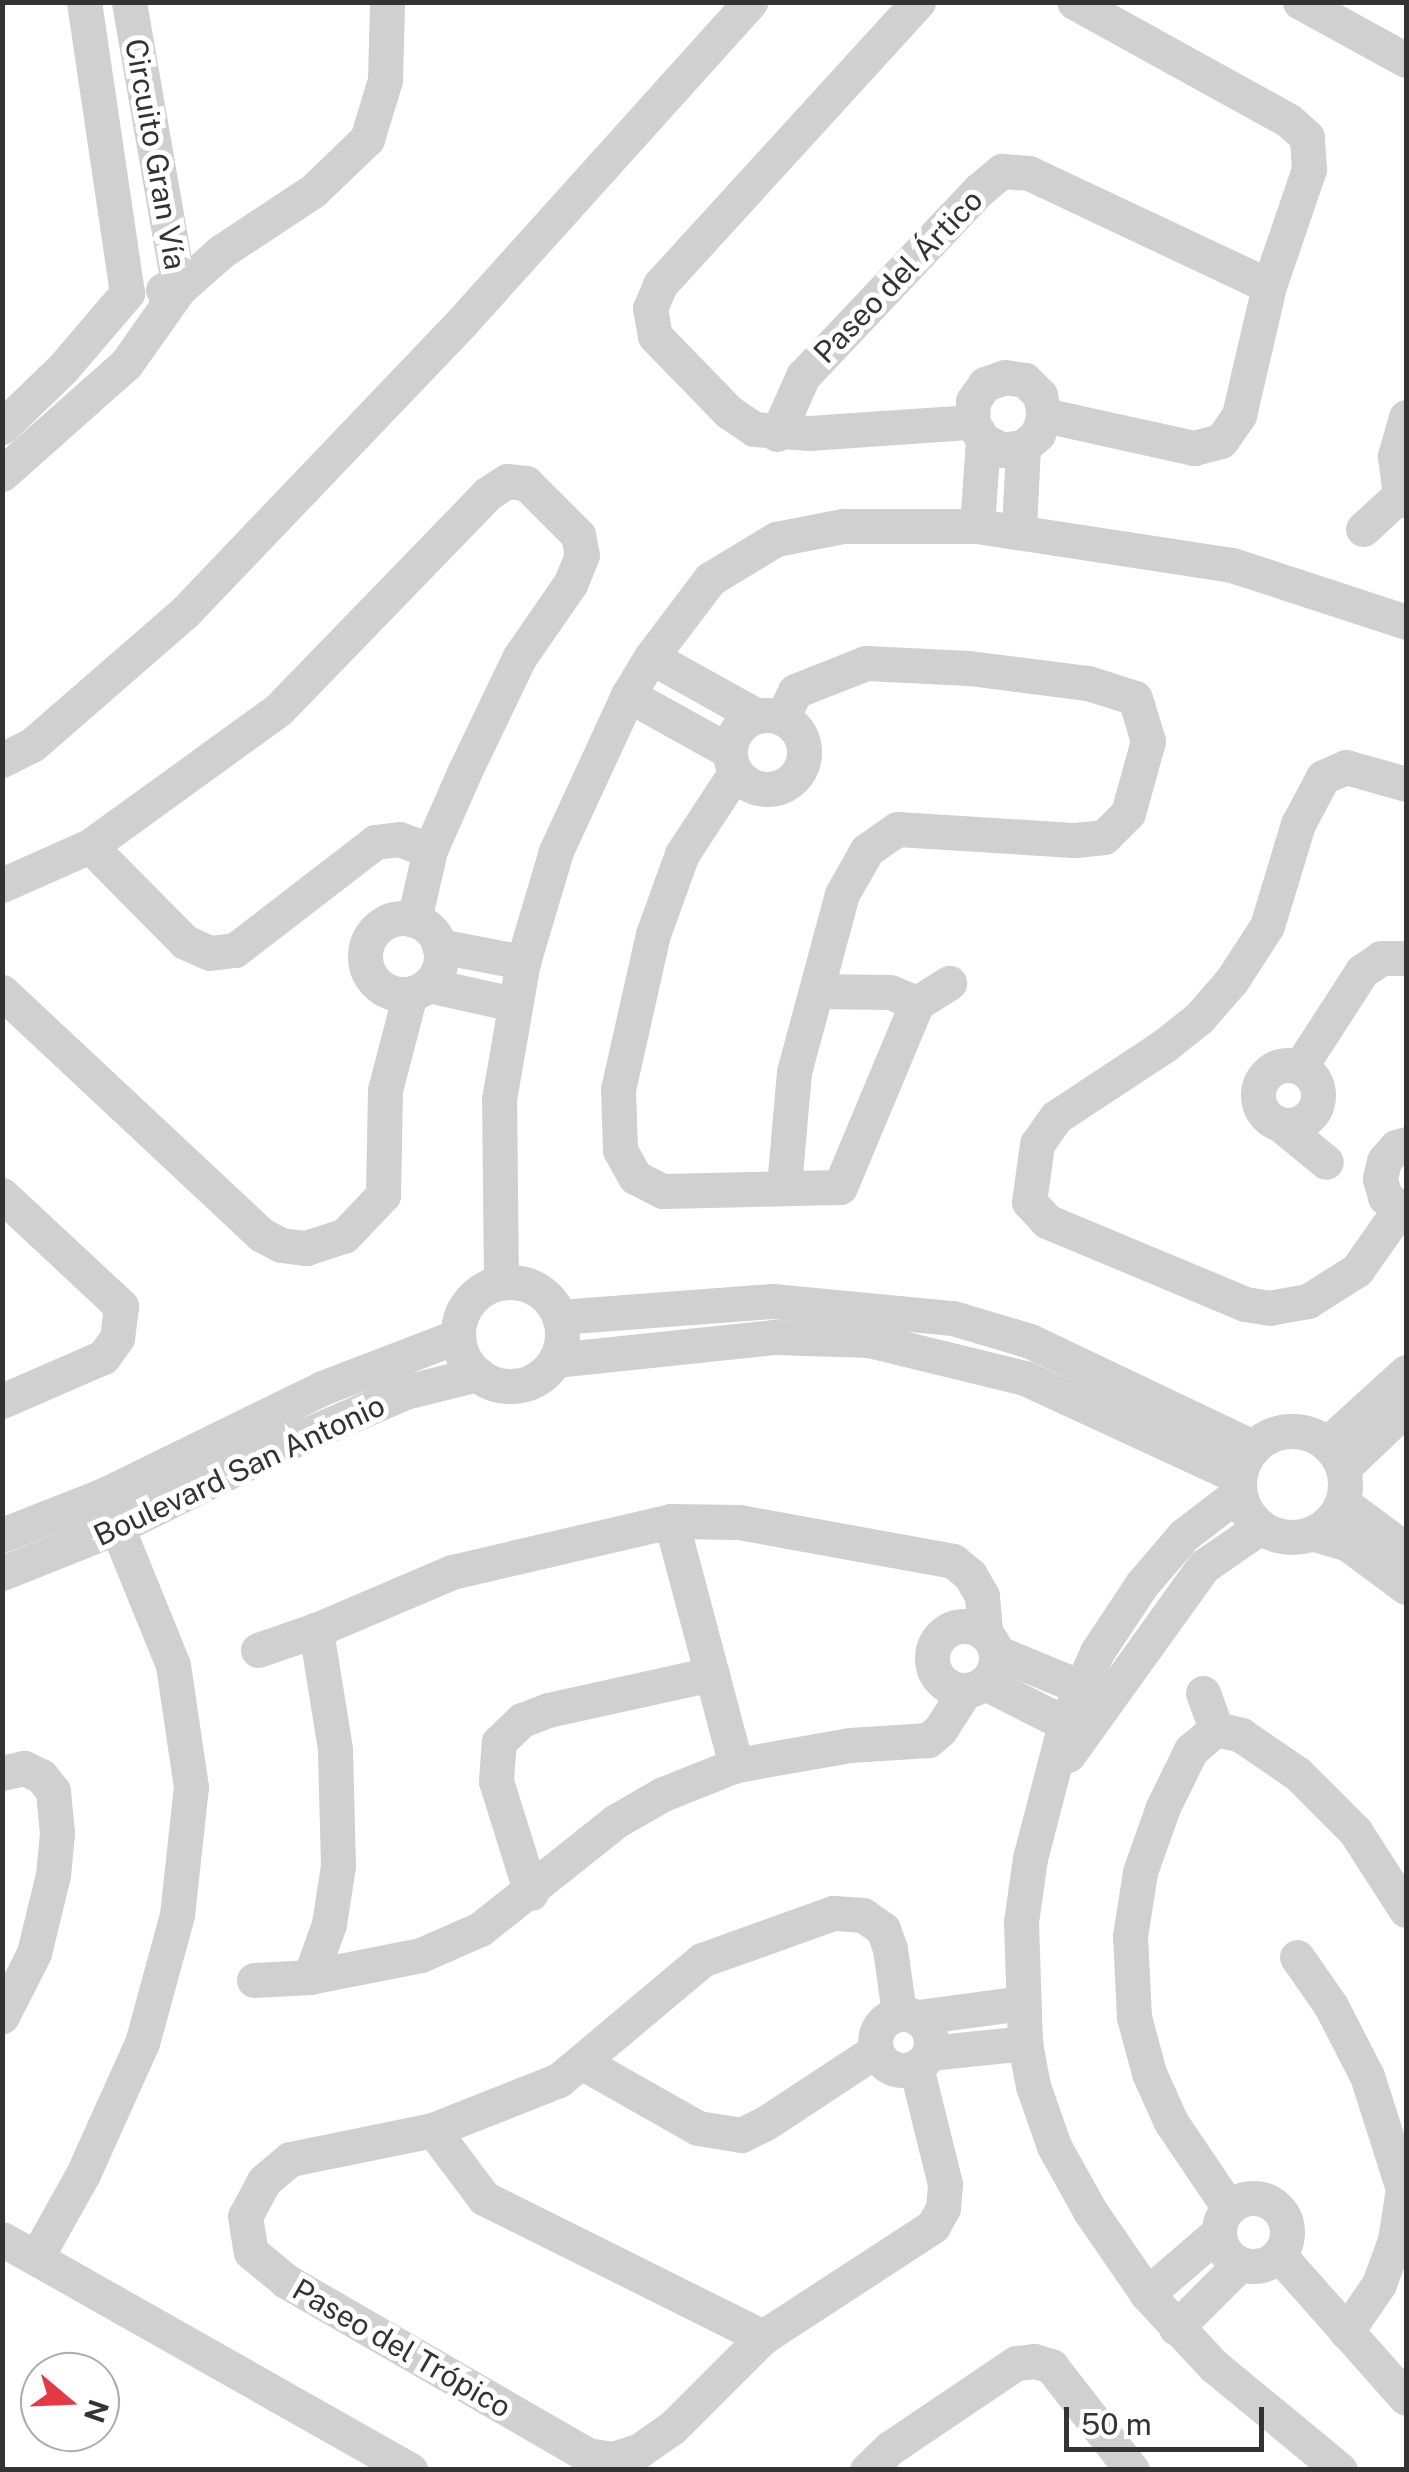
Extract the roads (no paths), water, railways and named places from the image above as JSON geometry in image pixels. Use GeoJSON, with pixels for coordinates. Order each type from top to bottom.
{"type":"FeatureCollection","features":[{"type":"Feature","properties":{"kind":"street","name":"Circuito Gran Vía"},"geometry":{"type":"LineString","coordinates":[[2,427],[63,368],[127,293],[84,2]]}},
{"type":"Feature","properties":{"kind":"street","name":"Circuito Gran Vía"},"geometry":{"type":"LineString","coordinates":[[2,474],[126,364],[179,289],[129,2]]}},
{"type":"Feature","properties":{"kind":"street"},"geometry":{"type":"LineString","coordinates":[[127,293],[179,289],[222,251],[314,190],[367,139],[384,80],[387,2]]}},
{"type":"Feature","properties":{"kind":"street"},"geometry":{"type":"LineString","coordinates":[[2,760],[32,745],[184,613],[462,322],[750,2]]}},
{"type":"Feature","properties":{"kind":"street"},"geometry":{"type":"LineString","coordinates":[[918,2],[660,285],[650,308],[655,336],[729,412],[754,429],[777,434],[978,431],[1002,450],[1023,447],[1038,434],[1044,416],[1040,395],[1025,380],[1005,376],[985,384],[973,401],[978,431],[977,526]]}},
{"type":"Feature","properties":{"kind":"street"},"geometry":{"type":"LineString","coordinates":[[1044,416],[1194,448],[1221,441],[1238,414],[1269,286],[1308,169],[1307,137],[1288,120],[1074,2]]}},
{"type":"Feature","properties":{"kind":"street"},"geometry":{"type":"LineString","coordinates":[[1300,2],[1406,60]]}},
{"type":"Feature","properties":{"kind":"street","name":"Paseo del Ártico"},"geometry":{"type":"LineString","coordinates":[[777,434],[803,376],[979,190],[1002,171],[1029,173],[1269,286]]}},
{"type":"Feature","properties":{"kind":"street"},"geometry":{"type":"LineString","coordinates":[[1363,530],[1404,498],[1395,456],[1406,418]]}},
{"type":"Feature","properties":{"kind":"street"},"geometry":{"type":"LineString","coordinates":[[1020,529],[1023,447]]}},
{"type":"Feature","properties":{"kind":"street"},"geometry":{"type":"LineString","coordinates":[[2,884],[90,846],[279,709],[487,494],[507,480],[526,484],[578,535],[582,555],[570,584],[520,658],[430,850],[414,920]]}},
{"type":"Feature","properties":{"kind":"street"},"geometry":{"type":"LineString","coordinates":[[501,1282],[499,1099],[523,962],[556,851],[628,695],[710,578],[776,539],[842,526],[977,526],[1020,529],[1232,565],[1406,622]]}},
{"type":"Feature","properties":{"kind":"street"},"geometry":{"type":"LineString","coordinates":[[628,695],[732,762],[750,786],[769,790],[788,784],[801,769],[805,749],[798,730],[651,657]]}},
{"type":"Feature","properties":{"kind":"street"},"geometry":{"type":"LineString","coordinates":[[784,1186],[794,1072],[842,894],[867,850],[897,829],[1073,840],[1104,837],[1128,813],[1148,741],[1135,698],[1088,682],[969,668],[866,664],[794,690],[770,717],[737,729],[732,762],[682,854],[654,934],[618,1089],[620,1150],[635,1177],[663,1191],[840,1187],[917,1003],[949,983]]}},
{"type":"Feature","properties":{"kind":"street"},"geometry":{"type":"LineString","coordinates":[[1406,784],[1346,767],[1323,777],[1298,824],[1267,926],[1232,980],[1199,1018],[1166,1045],[1056,1116],[1037,1144],[1029,1202],[1047,1220],[1245,1304],[1270,1308],[1308,1301],[1357,1270],[1403,1211],[1386,1197],[1380,1180],[1384,1161],[1396,1147],[1406,1144]]}},
{"type":"Feature","properties":{"kind":"street"},"geometry":{"type":"LineString","coordinates":[[90,846],[186,942],[210,953],[234,950],[376,842],[399,840],[430,850]]}},
{"type":"Feature","properties":{"kind":"street"},"geometry":{"type":"LineString","coordinates":[[2,992],[262,1235],[280,1244],[306,1248],[344,1236],[383,1195],[385,1090],[419,989],[440,960],[439,946],[425,925],[414,920],[389,921],[370,937],[366,948],[368,973],[386,990],[419,989],[514,1004]]}},
{"type":"Feature","properties":{"kind":"street"},"geometry":{"type":"LineString","coordinates":[[439,946],[523,962]]}},
{"type":"Feature","properties":{"kind":"street"},"geometry":{"type":"LineString","coordinates":[[1326,1162],[1264,1114],[1257,1096],[1260,1086],[1264,1076],[1280,1065],[1300,1066],[1362,970],[1381,958],[1406,958]]}},
{"type":"Feature","properties":{"kind":"street"},"geometry":{"type":"LineString","coordinates":[[816,991],[890,992],[917,1003]]}},
{"type":"Feature","properties":{"kind":"street"},"geometry":{"type":"LineString","coordinates":[[2,1196],[120,1306],[117,1338],[103,1357],[2,1401]]}},
{"type":"Feature","properties":{"kind":"street"},"geometry":{"type":"LineString","coordinates":[[478,1374],[461,1350],[458,1336],[465,1307],[487,1287],[501,1282],[530,1285],[542,1293],[560,1317],[560,1346],[555,1360]]}},
{"type":"Feature","properties":{"kind":"street"},"geometry":{"type":"LineString","coordinates":[[560,1317],[772,1301],[953,1318],[1030,1341],[1243,1472],[1259,1528]]}},
{"type":"Feature","properties":{"kind":"street","name":"Boulevard San Antonio"},"geometry":{"type":"LineString","coordinates":[[2,1536],[104,1494],[322,1388],[458,1336]]}},
{"type":"Feature","properties":{"kind":"street","name":"Boulevard San Antonio"},"geometry":{"type":"LineString","coordinates":[[2,1574],[117,1527],[292,1441],[405,1392],[478,1374],[504,1386],[520,1385],[546,1372],[555,1360],[774,1337],[869,1340],[1025,1378],[1243,1472]]}},
{"type":"Feature","properties":{"kind":"street"},"geometry":{"type":"LineString","coordinates":[[1314,1534],[1331,1522],[1338,1472],[1406,1372]]}},
{"type":"Feature","properties":{"kind":"street"},"geometry":{"type":"LineString","coordinates":[[1338,1472],[1406,1408]]}},
{"type":"Feature","properties":{"kind":"street"},"geometry":{"type":"LineString","coordinates":[[1340,2470],[1214,2366],[1176,2328],[1147,2294],[1090,2211],[1054,2146],[1033,2086],[1021,2004],[1022,1922],[1030,1858],[1048,1785],[1142,1584],[1275,1434],[1304,1432],[1406,1550]]}},
{"type":"Feature","properties":{"kind":"street"},"geometry":{"type":"LineString","coordinates":[[671,1521],[736,1765]]}},
{"type":"Feature","properties":{"kind":"street"},"geometry":{"type":"LineString","coordinates":[[254,1980],[310,1977],[421,1955],[480,1929],[530,1893],[577,1848],[616,1821],[663,1794],[736,1765],[850,1745],[928,1740],[940,1730],[983,1665],[982,1596],[970,1575],[953,1561],[739,1522],[671,1521],[452,1572],[316,1630],[258,1650]]}},
{"type":"Feature","properties":{"kind":"street"},"geometry":{"type":"LineString","coordinates":[[36,2258],[83,2174],[142,2042],[177,1915],[191,1787],[176,1682],[173,1664],[117,1527]]}},
{"type":"Feature","properties":{"kind":"street"},"geometry":{"type":"LineString","coordinates":[[1259,1528],[1286,1536],[1314,1534],[1348,1544],[1406,1587]]}},
{"type":"Feature","properties":{"kind":"street"},"geometry":{"type":"LineString","coordinates":[[1094,1692],[1204,1566],[1259,1528]]}},
{"type":"Feature","properties":{"kind":"street"},"geometry":{"type":"LineString","coordinates":[[310,1977],[329,1924],[339,1826],[328,1688],[316,1630]]}},
{"type":"Feature","properties":{"kind":"street"},"geometry":{"type":"LineString","coordinates":[[983,1665],[1094,1692]]}},
{"type":"Feature","properties":{"kind":"street"},"geometry":{"type":"LineString","coordinates":[[983,1665],[1074,1728]]}},
{"type":"Feature","properties":{"kind":"street"},"geometry":{"type":"LineString","coordinates":[[530,1893],[496,1780],[499,1742],[522,1720],[548,1710],[712,1674]]}},
{"type":"Feature","properties":{"kind":"street"},"geometry":{"type":"LineString","coordinates":[[1203,1693],[1216,1729]]}},
{"type":"Feature","properties":{"kind":"street"},"geometry":{"type":"LineString","coordinates":[[1216,1729],[1241,1734],[1298,1774],[1355,1831],[1406,1910]]}},
{"type":"Feature","properties":{"kind":"street"},"geometry":{"type":"LineString","coordinates":[[1147,2294],[1224,2220],[1253,2198],[1277,2207],[1288,2231],[1279,2255],[1261,2266],[1240,2264],[1224,2252],[1224,2220],[1149,2073],[1134,2017],[1130,1936],[1140,1872],[1163,1807],[1191,1750],[1216,1729]]}},
{"type":"Feature","properties":{"kind":"street"},"geometry":{"type":"LineString","coordinates":[[2,1773],[24,1768],[41,1776],[53,1791],[57,1834],[53,1875],[34,1953],[2,2016]]}},
{"type":"Feature","properties":{"kind":"street","name":"Paseo del Trópico"},"geometry":{"type":"LineString","coordinates":[[833,1913],[862,1915],[883,1929],[908,2016],[930,2033],[922,2060],[945,2184],[943,2208],[933,2226],[763,2337],[672,2428],[640,2450],[613,2459],[587,2455],[286,2281],[251,2252],[245,2216],[264,2181],[290,2159],[432,2130],[559,2080],[702,1960],[833,1913]]}},
{"type":"Feature","properties":{"kind":"street"},"geometry":{"type":"LineString","coordinates":[[1297,1957],[1331,2006],[1367,2076],[1403,2189],[1396,2240],[1379,2284],[1346,2332]]}},
{"type":"Feature","properties":{"kind":"street"},"geometry":{"type":"LineString","coordinates":[[1021,2004],[908,2016],[881,2023],[876,2050],[880,2060],[896,2070],[922,2060],[1025,2043]]}},
{"type":"Feature","properties":{"kind":"street"},"geometry":{"type":"LineString","coordinates":[[583,2063],[698,2128],[741,2134],[764,2124],[876,2050]]}},
{"type":"Feature","properties":{"kind":"street"},"geometry":{"type":"LineString","coordinates":[[432,2130],[484,2198],[763,2337]]}},
{"type":"Feature","properties":{"kind":"street"},"geometry":{"type":"LineString","coordinates":[[2,2239],[410,2470]]}},
{"type":"Feature","properties":{"kind":"street"},"geometry":{"type":"LineString","coordinates":[[1279,2255],[1406,2398]]}},
{"type":"Feature","properties":{"kind":"street"},"geometry":{"type":"LineString","coordinates":[[1176,2328],[1240,2264]]}},
{"type":"Feature","properties":{"kind":"street"},"geometry":{"type":"LineString","coordinates":[[867,2470],[890,2448],[1016,2363],[1034,2361],[1051,2366],[1113,2451],[1132,2470]]}}]}
